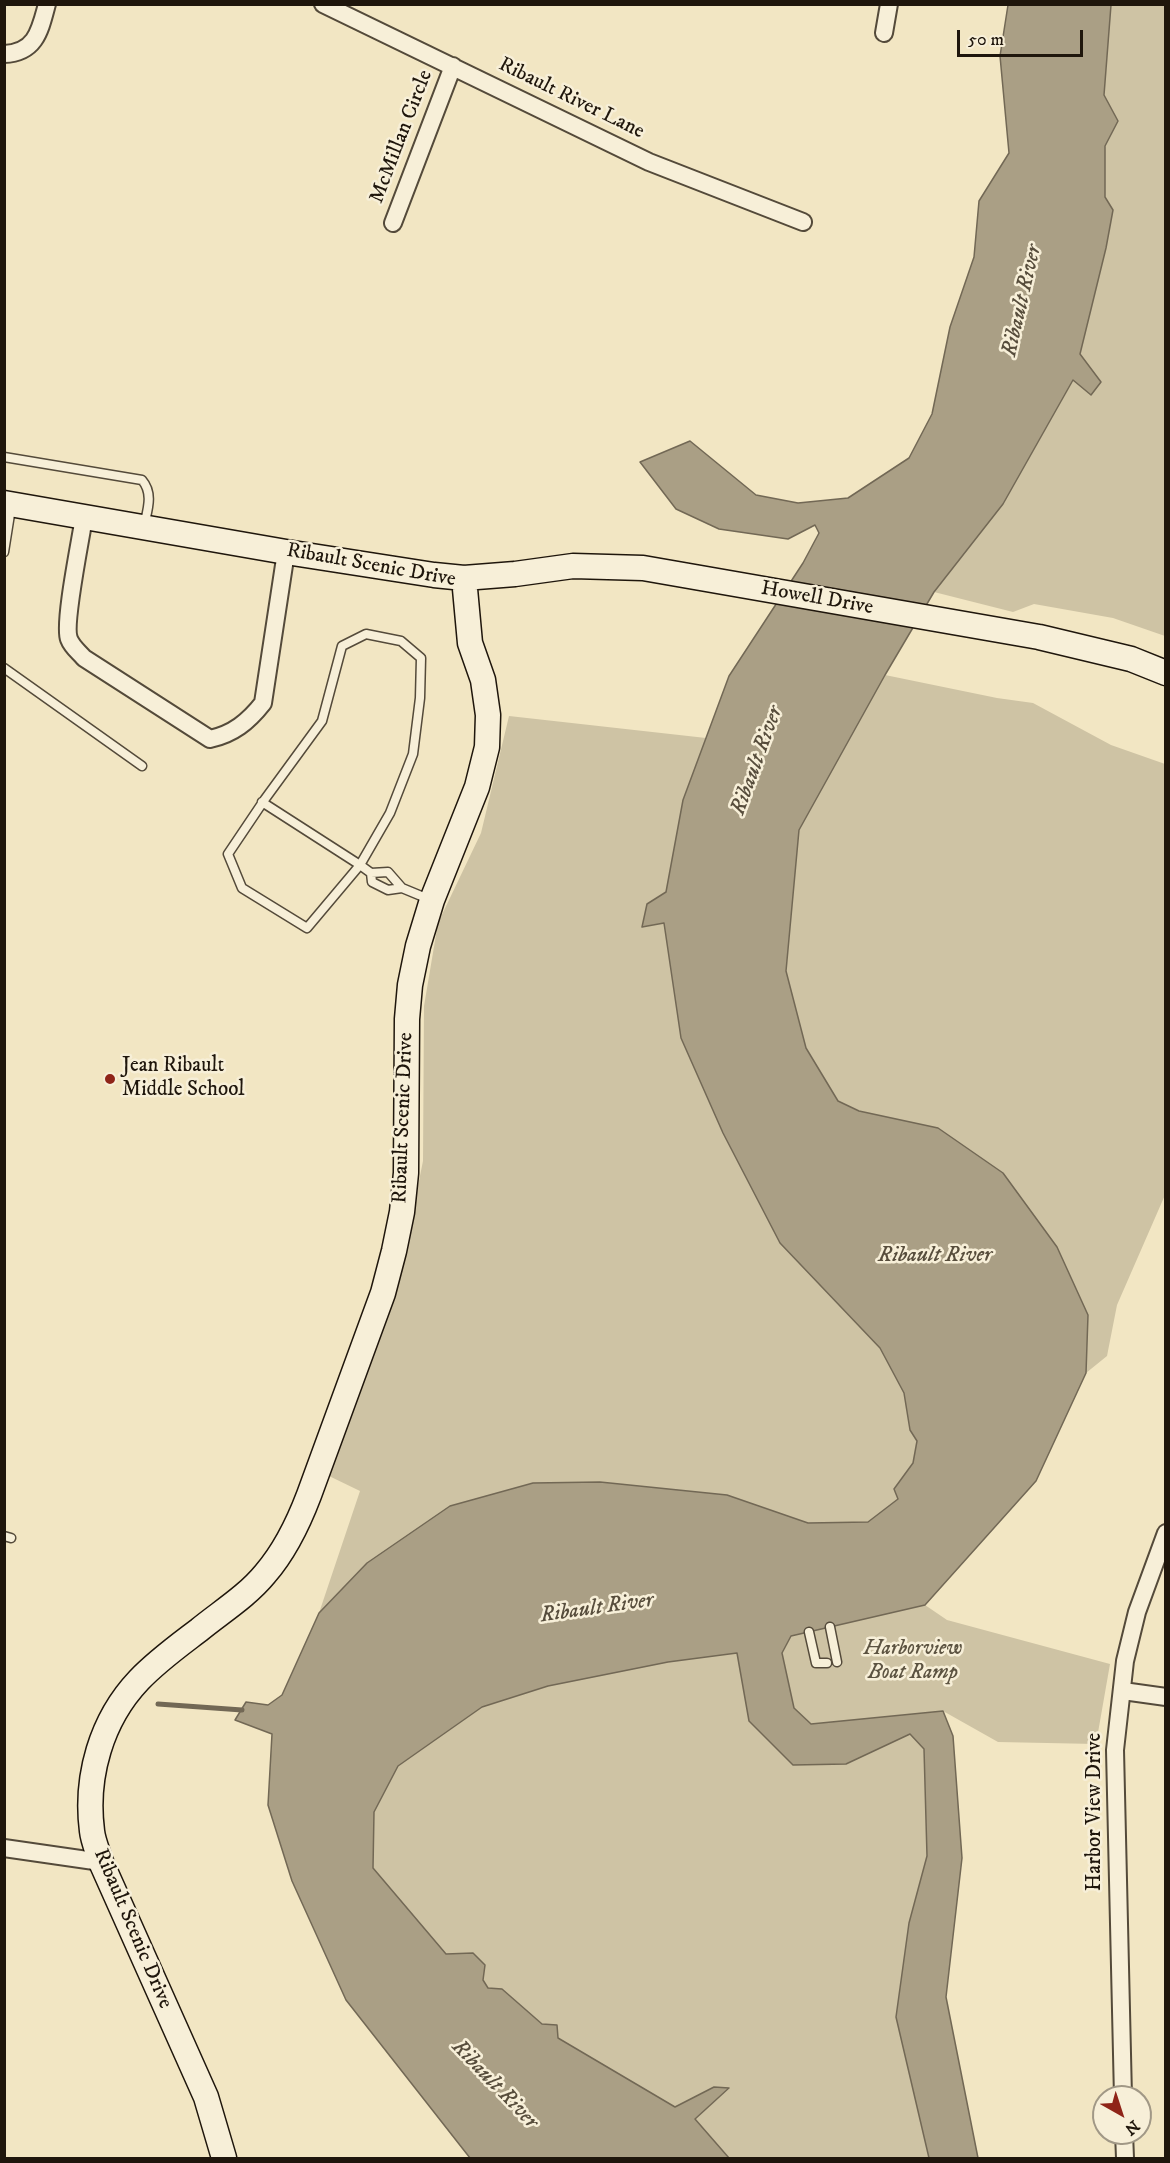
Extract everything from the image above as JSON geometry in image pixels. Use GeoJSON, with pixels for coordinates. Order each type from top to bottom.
{"type":"FeatureCollection","features":[{"type":"Feature","properties":{"kind":"street"},"geometry":{"type":"LineString","coordinates":[[4,54],[16,54],[35,40],[47,4]]}},
{"type":"Feature","properties":{"kind":"street","name":"Ribault River Lane"},"geometry":{"type":"LineString","coordinates":[[323,4],[649,162],[803,222]]}},
{"type":"Feature","properties":{"kind":"street"},"geometry":{"type":"LineString","coordinates":[[885,33],[889,4]]}},
{"type":"Feature","properties":{"kind":"street","name":"McMillan Circle"},"geometry":{"type":"LineString","coordinates":[[393,223],[453,66]]}},
{"type":"Feature","properties":{"kind":"street","name":"Ribault Scenic Drive"},"geometry":{"type":"LineString","coordinates":[[8,503],[406,572],[464,578],[470,643],[483,680],[488,715],[487,747],[477,788],[432,900],[418,946],[410,985],[407,1019],[406,1173],[402,1212],[383,1293],[309,1495],[297,1525],[283,1550],[264,1575],[249,1590],[139,1680],[116,1711],[101,1741],[94,1767],[90,1795],[92,1833],[101,1862],[206,2097],[224,2158]]}},
{"type":"Feature","properties":{"kind":"street"},"geometry":{"type":"LineString","coordinates":[[84,517],[68,620],[68,638],[84,657],[210,739],[221,737],[237,729],[252,717],[263,703],[286,552]]}},
{"type":"Feature","properties":{"kind":"street","name":"Howell Drive"},"geometry":{"type":"LineString","coordinates":[[464,578],[573,566],[643,568],[1040,637],[1131,659],[1166,673]]}},
{"type":"Feature","properties":{"kind":"street","name":"Harbor View Drive"},"geometry":{"type":"LineString","coordinates":[[1123,2085],[1115,1750],[1125,1660],[1137,1612],[1153,1563],[1166,1533]]}},
{"type":"Feature","properties":{"kind":"street"},"geometry":{"type":"LineString","coordinates":[[1123,1691],[1166,1697]]}},
{"type":"Feature","properties":{"kind":"street"},"geometry":{"type":"LineString","coordinates":[[4,1848],[101,1862]]}},
{"type":"Feature","properties":{"kind":"lane"},"geometry":{"type":"LineString","coordinates":[[4,457],[142,480],[148,486],[149,499],[144,527]]}},
{"type":"Feature","properties":{"kind":"lane"},"geometry":{"type":"LineString","coordinates":[[4,552],[8,503]]}},
{"type":"Feature","properties":{"kind":"lane"},"geometry":{"type":"LineString","coordinates":[[366,634],[401,641],[421,658],[420,698],[413,754],[390,813],[360,866],[307,928],[242,888],[228,854],[262,802],[322,721],[342,646],[366,634]]}},
{"type":"Feature","properties":{"kind":"lane"},"geometry":{"type":"LineString","coordinates":[[4,668],[142,766]]}},
{"type":"Feature","properties":{"kind":"lane"},"geometry":{"type":"LineString","coordinates":[[262,802],[371,873],[388,872],[402,888],[432,900]]}},
{"type":"Feature","properties":{"kind":"lane"},"geometry":{"type":"LineString","coordinates":[[371,873],[372,882],[388,890],[402,888]]}},
{"type":"Feature","properties":{"kind":"lane"},"geometry":{"type":"LineString","coordinates":[[809,1632],[816,1663],[832,1662],[830,1627]]}},
{"type":"Feature","properties":{"kind":"green space"},"geometry":{"type":"Polygon","coordinates":[[[1111,5],[1165,5],[1165,636],[1113,618],[1034,604],[1013,612],[934,592],[1003,504],[1074,379],[1113,210],[1105,197],[1105,146],[1118,121],[1104,96],[1111,5]]]}},
{"type":"Feature","properties":{"kind":"green space"},"geometry":{"type":"Polygon","coordinates":[[[885,675],[1033,703],[1111,745],[1165,764],[1165,1195],[1117,1305],[1107,1356],[1086,1373],[1088,1315],[859,1111],[838,1101],[806,1048],[786,972],[799,830],[885,675]]]}},
{"type":"Feature","properties":{"kind":"green space"},"geometry":{"type":"Polygon","coordinates":[[[509,716],[706,738],[683,800],[666,892],[647,904],[642,927],[664,923],[681,1038],[723,1133],[780,1243],[880,1348],[904,1393],[910,1430],[917,1440],[913,1463],[894,1489],[899,1499],[868,1522],[808,1523],[727,1495],[600,1482],[367,1563],[319,1613],[360,1491],[329,1476],[397,1290],[423,1161],[424,1006],[438,923],[481,833],[509,716]]]}},
{"type":"Feature","properties":{"kind":"green space","name":"Harborview Boat Ramp"},"geometry":{"type":"Polygon","coordinates":[[[925,1605],[947,1620],[1110,1664],[1096,1744],[998,1742],[943,1711],[811,1724],[794,1708],[782,1654],[791,1636],[925,1605]]]}},
{"type":"Feature","properties":{"kind":"green space"},"geometry":{"type":"Polygon","coordinates":[[[737,1653],[749,1721],[846,1764],[910,1734],[924,1749],[927,1856],[909,1923],[896,2017],[929,2158],[729,2158],[695,2119],[729,2089],[714,2087],[675,2107],[558,2038],[556,2025],[542,2024],[502,1989],[488,1988],[483,1980],[446,1955],[373,1868],[374,1812],[398,1766],[482,1707],[548,1686],[668,1662],[737,1653]]]}},
{"type":"Feature","properties":{"kind":"water","name":"Ribault River"},"geometry":{"type":"Polygon","coordinates":[[[1008,5],[1111,5],[1104,95],[1118,121],[1105,146],[1105,197],[1113,210],[1080,354],[1101,382],[1091,395],[1073,380],[1003,504],[934,592],[799,830],[786,971],[806,1048],[838,1101],[859,1111],[938,1128],[1003,1173],[1057,1247],[1088,1315],[1086,1373],[1036,1481],[925,1605],[791,1636],[782,1653],[794,1708],[811,1724],[943,1711],[953,1736],[962,1858],[946,1997],[978,2158],[929,2158],[896,2017],[909,1923],[927,1856],[924,1749],[910,1734],[846,1764],[793,1765],[749,1721],[737,1653],[668,1662],[548,1686],[482,1707],[398,1766],[374,1812],[373,1868],[446,1954],[473,1953],[485,1965],[483,1980],[488,1988],[502,1989],[542,2024],[557,2025],[558,2038],[675,2107],[714,2087],[729,2088],[695,2119],[729,2158],[470,2158],[346,2000],[292,1881],[268,1805],[272,1734],[235,1720],[246,1702],[268,1705],[282,1695],[319,1613],[367,1563],[450,1506],[533,1483],[600,1482],[727,1495],[808,1523],[868,1522],[898,1499],[894,1489],[913,1463],[917,1441],[910,1430],[904,1393],[880,1348],[780,1243],[723,1133],[681,1038],[664,923],[642,927],[647,904],[666,892],[683,800],[729,676],[803,563],[819,533],[815,525],[788,539],[719,529],[676,509],[640,462],[690,441],[756,495],[798,503],[848,498],[909,458],[932,414],[950,327],[974,257],[979,201],[1009,153],[1000,56],[1008,5]]]}},
{"type":"Feature","properties":{"kind":"waterway"},"geometry":{"type":"LineString","coordinates":[[158,1704],[242,1710]]}},
{"type":"Feature","properties":{"kind":"place","name":"Jean Ribault Middle School"},"geometry":{"type":"Point","coordinates":[110,1079]}}]}
